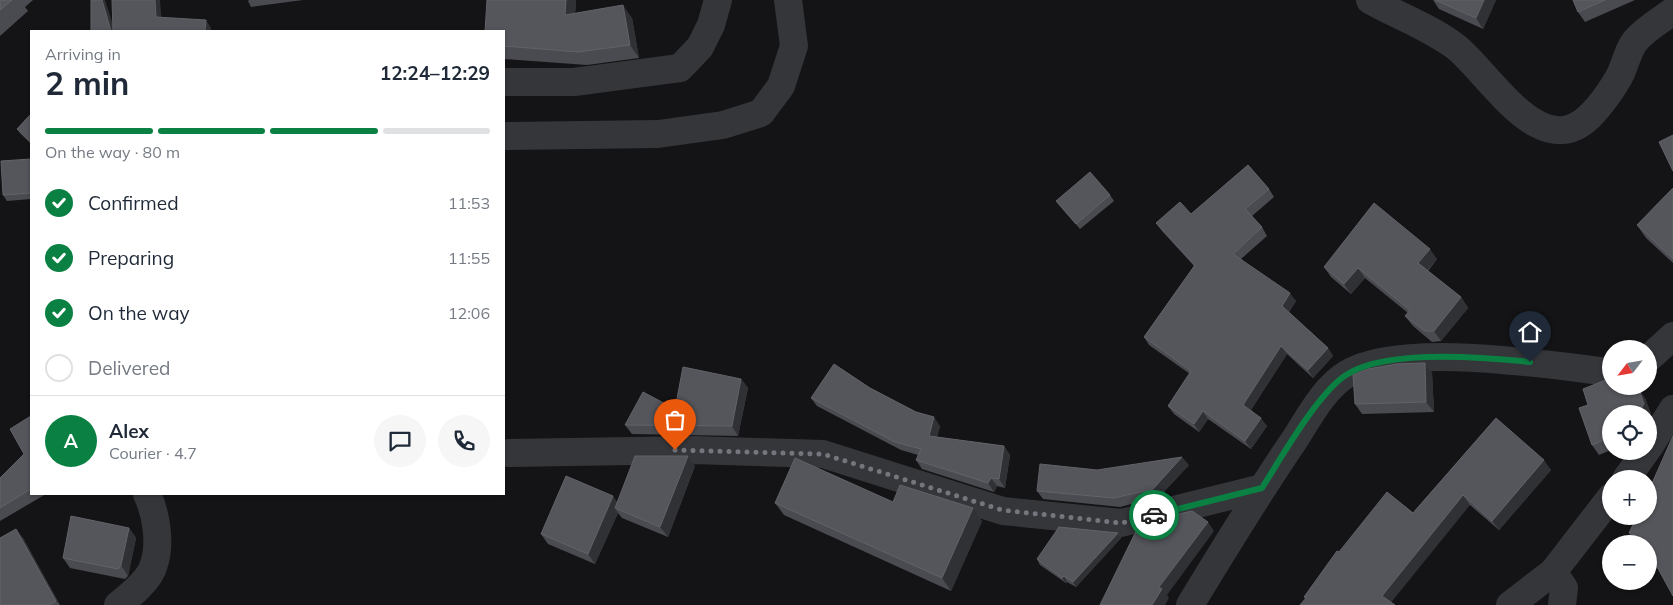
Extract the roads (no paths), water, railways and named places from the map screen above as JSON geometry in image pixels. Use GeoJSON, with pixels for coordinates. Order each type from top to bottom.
{"type":"FeatureCollection","features":[{"type":"Feature","properties":{"kind":"street"},"geometry":{"type":"LineString","coordinates":[[505,82],[574,82],[680,68],[700,47],[711,25],[718,0]]}},
{"type":"Feature","properties":{"kind":"street"},"geometry":{"type":"LineString","coordinates":[[505,136],[658,134],[723,125],[761,113],[781,86],[794,46],[788,0]]}},
{"type":"Feature","properties":{"kind":"street"},"geometry":{"type":"LineString","coordinates":[[1370,0],[1404,19],[1433,31],[1457,48],[1529,121],[1547,130],[1569,129],[1589,116],[1620,75],[1636,39],[1673,11]]}},
{"type":"Feature","properties":{"kind":"street"},"geometry":{"type":"LineString","coordinates":[[1658,350],[1673,336]]}},
{"type":"Feature","properties":{"kind":"street"},"geometry":{"type":"LineString","coordinates":[[1190,605],[1262,488],[1326,393],[1346,375],[1365,366],[1387,360],[1426,358],[1510,360],[1602,371]]}},
{"type":"Feature","properties":{"kind":"street"},"geometry":{"type":"LineString","coordinates":[[1657,434],[1673,409]]}},
{"type":"Feature","properties":{"kind":"street"},"geometry":{"type":"LineString","coordinates":[[508,452],[694,450],[823,454],[1002,510],[1121,523],[1262,488]]}},
{"type":"Feature","properties":{"kind":"street"},"geometry":{"type":"LineString","coordinates":[[118,605],[142,584],[154,564],[156,543],[154,508],[148,495]]}},
{"type":"Feature","properties":{"kind":"street"},"geometry":{"type":"LineString","coordinates":[[1510,605],[1566,593],[1602,516]]}}]}
